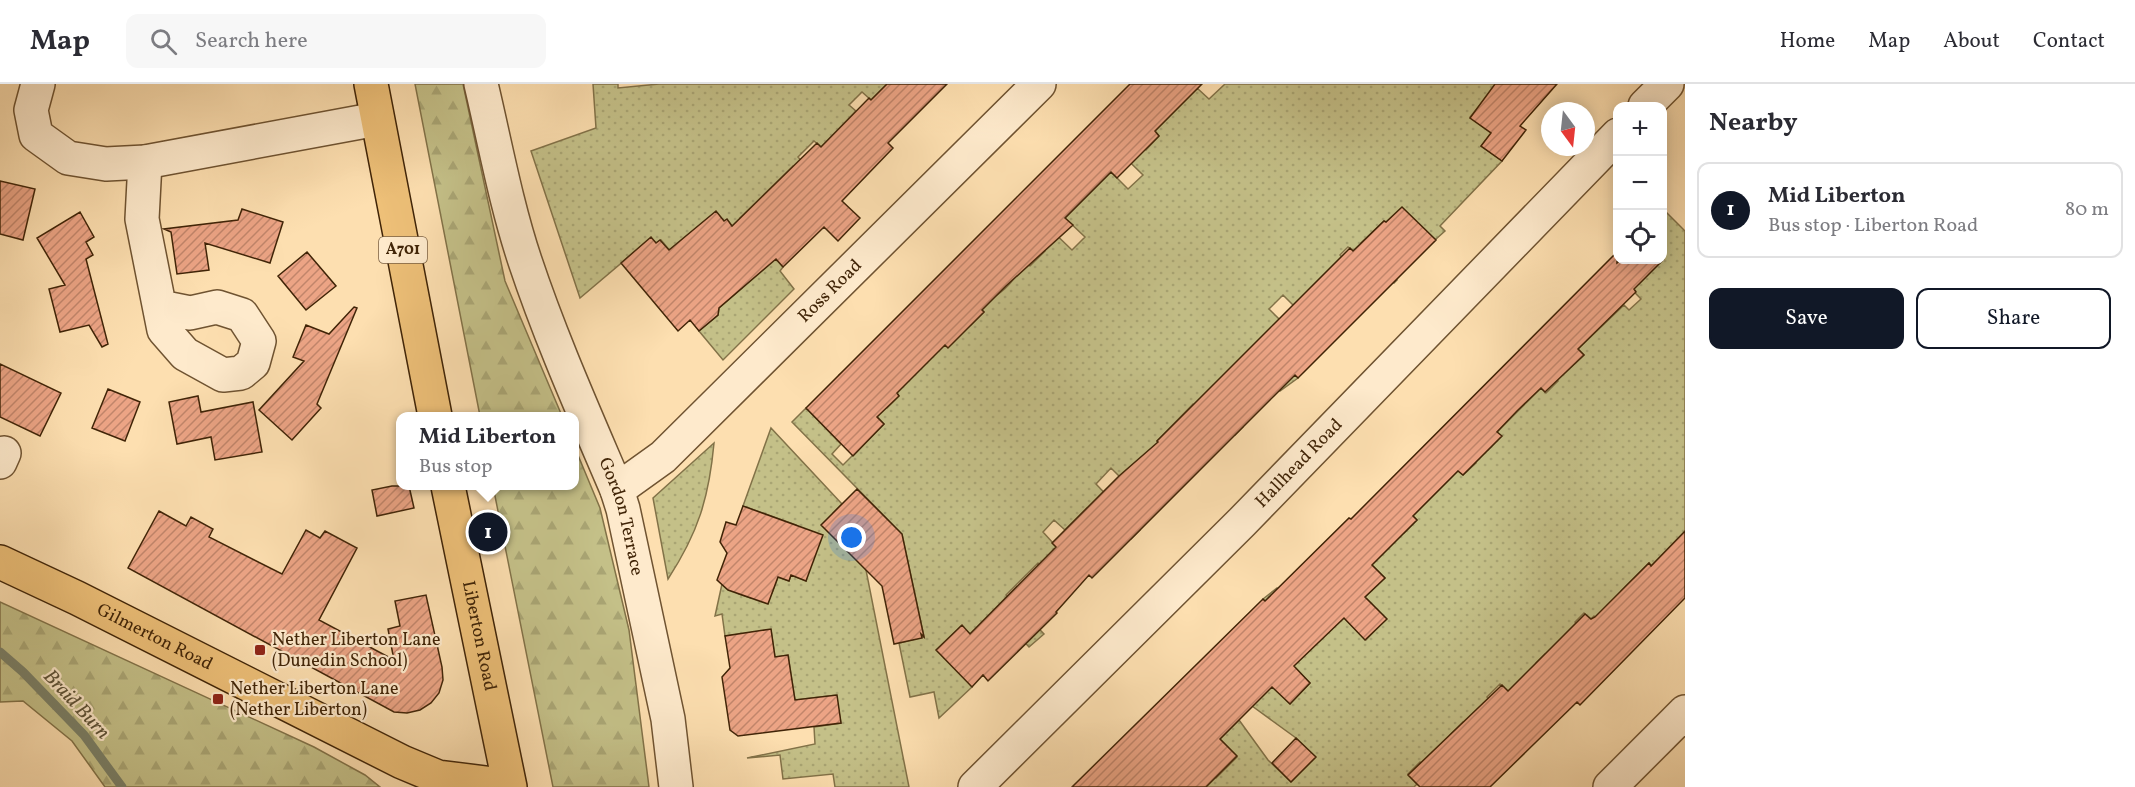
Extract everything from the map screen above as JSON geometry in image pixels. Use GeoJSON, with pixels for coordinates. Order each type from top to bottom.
{"type":"FeatureCollection","features":[{"type":"Feature","properties":{"kind":"main road","name":"A701"},"geometry":{"type":"LineString","coordinates":[[371,84],[434,412]]}},
{"type":"Feature","properties":{"kind":"main road","name":"Liberton Road"},"geometry":{"type":"LineString","coordinates":[[449,490],[510,786]]}},
{"type":"Feature","properties":{"kind":"main road","name":"Gilmerton Road"},"geometry":{"type":"LineString","coordinates":[[0,562],[77,598],[402,762],[438,777],[510,786]]}},
{"type":"Feature","properties":{"kind":"street"},"geometry":{"type":"LineString","coordinates":[[38,84],[31,110],[36,135],[68,158],[106,164],[145,162],[377,119]]}},
{"type":"Feature","properties":{"kind":"street","name":"Gordon Terrace"},"geometry":{"type":"LineString","coordinates":[[481,84],[517,234],[526,262],[559,351],[617,490],[628,529],[668,719],[676,787]]}},
{"type":"Feature","properties":{"kind":"street","name":"Ross Road"},"geometry":{"type":"LineString","coordinates":[[617,490],[663,457],[1039,84]]}},
{"type":"Feature","properties":{"kind":"street"},"geometry":{"type":"LineString","coordinates":[[1649,102],[1667,84]]}},
{"type":"Feature","properties":{"kind":"street","name":"Hallhead Road"},"geometry":{"type":"LineString","coordinates":[[975,787],[1242,522],[1613,139]]}},
{"type":"Feature","properties":{"kind":"street"},"geometry":{"type":"LineString","coordinates":[[145,162],[142,219],[160,307]]}},
{"type":"Feature","properties":{"kind":"street"},"geometry":{"type":"LineString","coordinates":[[1610,787],[1685,712]]}},
{"type":"Feature","properties":{"kind":"green space"},"geometry":{"type":"Polygon","coordinates":[[[415,84],[463,84],[505,281],[560,412],[479,412],[415,84]]]}},
{"type":"Feature","properties":{"kind":"green space"},"geometry":{"type":"Polygon","coordinates":[[[593,84],[618,84],[618,88],[659,84],[887,84],[871,100],[862,92],[849,105],[856,111],[821,147],[814,141],[798,157],[833,193],[827,199],[793,166],[740,218],[783,267],[780,271],[794,289],[723,360],[699,331],[718,315],[719,308],[742,288],[729,272],[741,237],[727,220],[724,221],[716,212],[671,252],[661,240],[656,243],[651,238],[580,298],[531,151],[596,128],[593,84]]]}},
{"type":"Feature","properties":{"kind":"green space"},"geometry":{"type":"Polygon","coordinates":[[[1225,84],[1497,84],[1470,117],[1491,133],[1481,146],[1502,161],[1440,226],[1445,231],[1435,240],[1384,221],[1361,243],[1397,280],[1394,283],[1348,247],[1340,255],[1344,259],[1294,306],[1283,295],[1269,309],[1280,320],[1298,378],[1280,391],[1245,355],[1208,391],[1243,427],[1235,435],[1228,438],[1193,404],[1157,441],[1159,443],[1120,477],[1111,468],[1096,484],[1140,530],[1131,539],[1087,508],[1065,530],[1054,520],[1043,532],[1064,555],[1067,593],[1038,563],[1006,595],[1044,634],[1029,647],[1016,633],[990,615],[970,634],[961,626],[940,647],[972,687],[939,718],[934,692],[910,697],[899,643],[924,637],[902,534],[792,422],[806,408],[841,444],[832,454],[843,465],[884,424],[839,375],[847,368],[887,408],[899,396],[892,388],[930,351],[971,325],[984,312],[977,305],[1006,288],[1024,259],[1030,266],[1045,251],[1005,211],[1018,198],[1072,250],[1085,237],[1065,218],[1111,172],[1128,189],[1143,175],[1092,125],[1106,111],[1146,150],[1159,136],[1155,131],[1197,88],[1209,99],[1225,84]]]}},
{"type":"Feature","properties":{"kind":"green space"},"geometry":{"type":"Polygon","coordinates":[[[1667,213],[1685,231],[1685,531],[1664,578],[1649,563],[1621,591],[1630,652],[1594,616],[1591,619],[1584,613],[1575,622],[1581,629],[1551,659],[1545,654],[1536,663],[1524,708],[1500,684],[1487,697],[1496,707],[1472,731],[1463,722],[1450,735],[1493,779],[1425,767],[1420,762],[1408,774],[1417,784],[1414,787],[1187,787],[1198,760],[1216,778],[1237,757],[1220,739],[1239,720],[1268,760],[1291,782],[1315,757],[1296,738],[1252,706],[1272,686],[1290,704],[1310,683],[1293,666],[1311,647],[1263,599],[1277,588],[1324,636],[1344,618],[1366,640],[1386,619],[1365,597],[1385,578],[1357,550],[1404,533],[1417,520],[1412,515],[1457,470],[1463,475],[1476,463],[1442,429],[1454,416],[1488,450],[1501,436],[1497,432],[1541,388],[1546,393],[1558,381],[1525,346],[1537,333],[1571,367],[1584,355],[1578,349],[1624,305],[1629,310],[1641,299],[1608,265],[1613,260],[1613,264],[1619,264],[1639,284],[1658,264],[1667,264],[1667,213]]]}},
{"type":"Feature","properties":{"kind":"green space"},"geometry":{"type":"Polygon","coordinates":[[[771,428],[842,504],[833,513],[866,570],[909,787],[835,787],[833,774],[783,779],[780,755],[747,758],[815,744],[814,727],[841,723],[836,695],[795,700],[788,655],[775,657],[771,630],[725,636],[722,614],[715,616],[722,584],[751,598],[755,587],[772,593],[778,577],[789,581],[791,575],[806,581],[791,540],[796,525],[743,506],[771,428]]]}},
{"type":"Feature","properties":{"kind":"green space"},"geometry":{"type":"Polygon","coordinates":[[[714,443],[709,481],[700,514],[687,546],[668,579],[653,498],[714,443]]]}},
{"type":"Feature","properties":{"kind":"green space"},"geometry":{"type":"Polygon","coordinates":[[[579,458],[600,508],[629,630],[649,787],[553,787],[494,490],[579,490],[579,458]]]}},
{"type":"Feature","properties":{"kind":"green space"},"geometry":{"type":"Polygon","coordinates":[[[0,602],[314,747],[365,775],[380,787],[105,787],[72,741],[23,701],[0,702],[0,602]]]}},
{"type":"Feature","properties":{"kind":"building"},"geometry":{"type":"Polygon","coordinates":[[[887,84],[947,84],[888,143],[893,148],[842,201],[860,218],[838,241],[824,227],[783,267],[776,259],[719,308],[718,315],[699,331],[690,320],[678,331],[621,263],[651,237],[656,243],[660,240],[669,250],[716,211],[724,221],[727,219],[732,226],[817,143],[821,147],[869,98],[871,100],[887,84]]]}},
{"type":"Feature","properties":{"kind":"building"},"geometry":{"type":"Polygon","coordinates":[[[1130,84],[1202,84],[1155,131],[1159,136],[1117,178],[1111,172],[1065,218],[1073,225],[1006,286],[948,348],[945,345],[897,393],[899,396],[877,417],[884,424],[853,456],[806,408],[1130,84]]]}},
{"type":"Feature","properties":{"kind":"building"},"geometry":{"type":"Polygon","coordinates":[[[1495,84],[1557,84],[1520,126],[1526,130],[1502,161],[1481,146],[1491,133],[1470,118],[1495,84]]]}},
{"type":"Feature","properties":{"kind":"building"},"geometry":{"type":"Polygon","coordinates":[[[0,181],[35,189],[23,240],[0,234],[0,181]]]}},
{"type":"Feature","properties":{"kind":"building"},"geometry":{"type":"Polygon","coordinates":[[[1402,207],[1436,240],[1298,378],[1295,375],[1092,578],[1089,575],[1057,613],[988,681],[983,675],[972,687],[936,650],[962,625],[970,634],[1056,547],[1052,543],[1119,476],[1158,442],[1350,248],[1353,251],[1402,207]]]}},
{"type":"Feature","properties":{"kind":"building"},"geometry":{"type":"Polygon","coordinates":[[[242,209],[283,222],[270,263],[205,243],[209,270],[177,274],[171,232],[164,229],[238,220],[242,209]]]}},
{"type":"Feature","properties":{"kind":"building"},"geometry":{"type":"Polygon","coordinates":[[[80,212],[94,237],[86,242],[93,255],[86,259],[108,344],[102,347],[89,325],[60,332],[49,289],[65,285],[37,238],[80,212]]]}},
{"type":"Feature","properties":{"kind":"building"},"geometry":{"type":"Polygon","coordinates":[[[307,252],[336,286],[306,310],[278,276],[307,252]]]}},
{"type":"Feature","properties":{"kind":"building"},"geometry":{"type":"Polygon","coordinates":[[[1613,256],[1613,264],[1659,264],[1634,289],[1636,292],[1578,349],[1584,355],[1545,392],[1541,388],[1517,411],[1497,432],[1502,436],[1463,475],[1458,471],[1413,516],[1417,520],[1372,565],[1385,578],[1365,597],[1387,619],[1365,640],[1344,618],[1294,666],[1310,683],[1290,704],[1272,687],[1220,739],[1237,756],[1206,787],[1072,787],[1263,599],[1265,601],[1349,518],[1351,519],[1613,256]]]}},
{"type":"Feature","properties":{"kind":"building"},"geometry":{"type":"Polygon","coordinates":[[[354,307],[357,308],[317,404],[321,408],[292,440],[259,410],[304,361],[293,357],[306,325],[329,334],[354,307]]]}},
{"type":"Feature","properties":{"kind":"building"},"geometry":{"type":"Polygon","coordinates":[[[0,364],[61,393],[40,436],[0,417],[0,364]]]}},
{"type":"Feature","properties":{"kind":"building"},"geometry":{"type":"Polygon","coordinates":[[[108,389],[140,402],[125,441],[92,428],[108,389]]]}},
{"type":"Feature","properties":{"kind":"building"},"geometry":{"type":"Polygon","coordinates":[[[198,396],[201,412],[253,402],[262,452],[215,460],[211,437],[177,444],[169,402],[198,396]]]}},
{"type":"Feature","properties":{"kind":"building"},"geometry":{"type":"Polygon","coordinates":[[[396,486],[396,490],[410,490],[414,508],[377,516],[372,490],[396,486]]]}},
{"type":"Feature","properties":{"kind":"building"},"geometry":{"type":"Polygon","coordinates":[[[857,489],[902,534],[924,637],[921,634],[922,638],[894,644],[882,586],[821,525],[857,489]]]}},
{"type":"Feature","properties":{"kind":"building"},"geometry":{"type":"Polygon","coordinates":[[[743,506],[823,535],[806,581],[791,575],[789,581],[778,577],[768,604],[728,590],[717,580],[727,553],[720,542],[726,522],[736,525],[743,506]]]}},
{"type":"Feature","properties":{"kind":"building"},"geometry":{"type":"Polygon","coordinates":[[[159,511],[186,526],[191,517],[213,529],[209,537],[282,574],[306,530],[320,538],[325,531],[357,548],[319,620],[394,660],[388,629],[400,626],[395,601],[426,595],[442,667],[443,680],[439,693],[431,703],[420,710],[407,713],[394,712],[128,568],[159,511]]]}},
{"type":"Feature","properties":{"kind":"building"},"geometry":{"type":"Polygon","coordinates":[[[1685,531],[1685,598],[1580,705],[1577,702],[1490,787],[1420,787],[1408,775],[1502,685],[1508,691],[1585,614],[1591,619],[1595,617],[1649,563],[1651,566],[1685,531]]]}},
{"type":"Feature","properties":{"kind":"building"},"geometry":{"type":"Polygon","coordinates":[[[771,629],[775,657],[788,655],[795,700],[837,695],[841,723],[738,736],[730,730],[722,677],[730,668],[725,636],[771,629]]]}},
{"type":"Feature","properties":{"kind":"building"},"geometry":{"type":"Polygon","coordinates":[[[1296,738],[1316,757],[1291,782],[1272,763],[1296,738]]]}},
{"type":"Feature","properties":{"kind":"waterway","name":"Braid Burn"},"geometry":{"type":"LineString","coordinates":[[0,652],[23,672],[84,735],[122,787]]}},
{"type":"Feature","properties":{"kind":"place","name":"Mid Liberton"},"geometry":{"type":"Point","coordinates":[488,532]}},
{"type":"Feature","properties":{"kind":"place","name":"Nether Liberton Lane (Dunedin School)"},"geometry":{"type":"Point","coordinates":[260,650]}},
{"type":"Feature","properties":{"kind":"place","name":"Nether Liberton Lane (Nether Liberton)"},"geometry":{"type":"Point","coordinates":[218,699]}}]}
